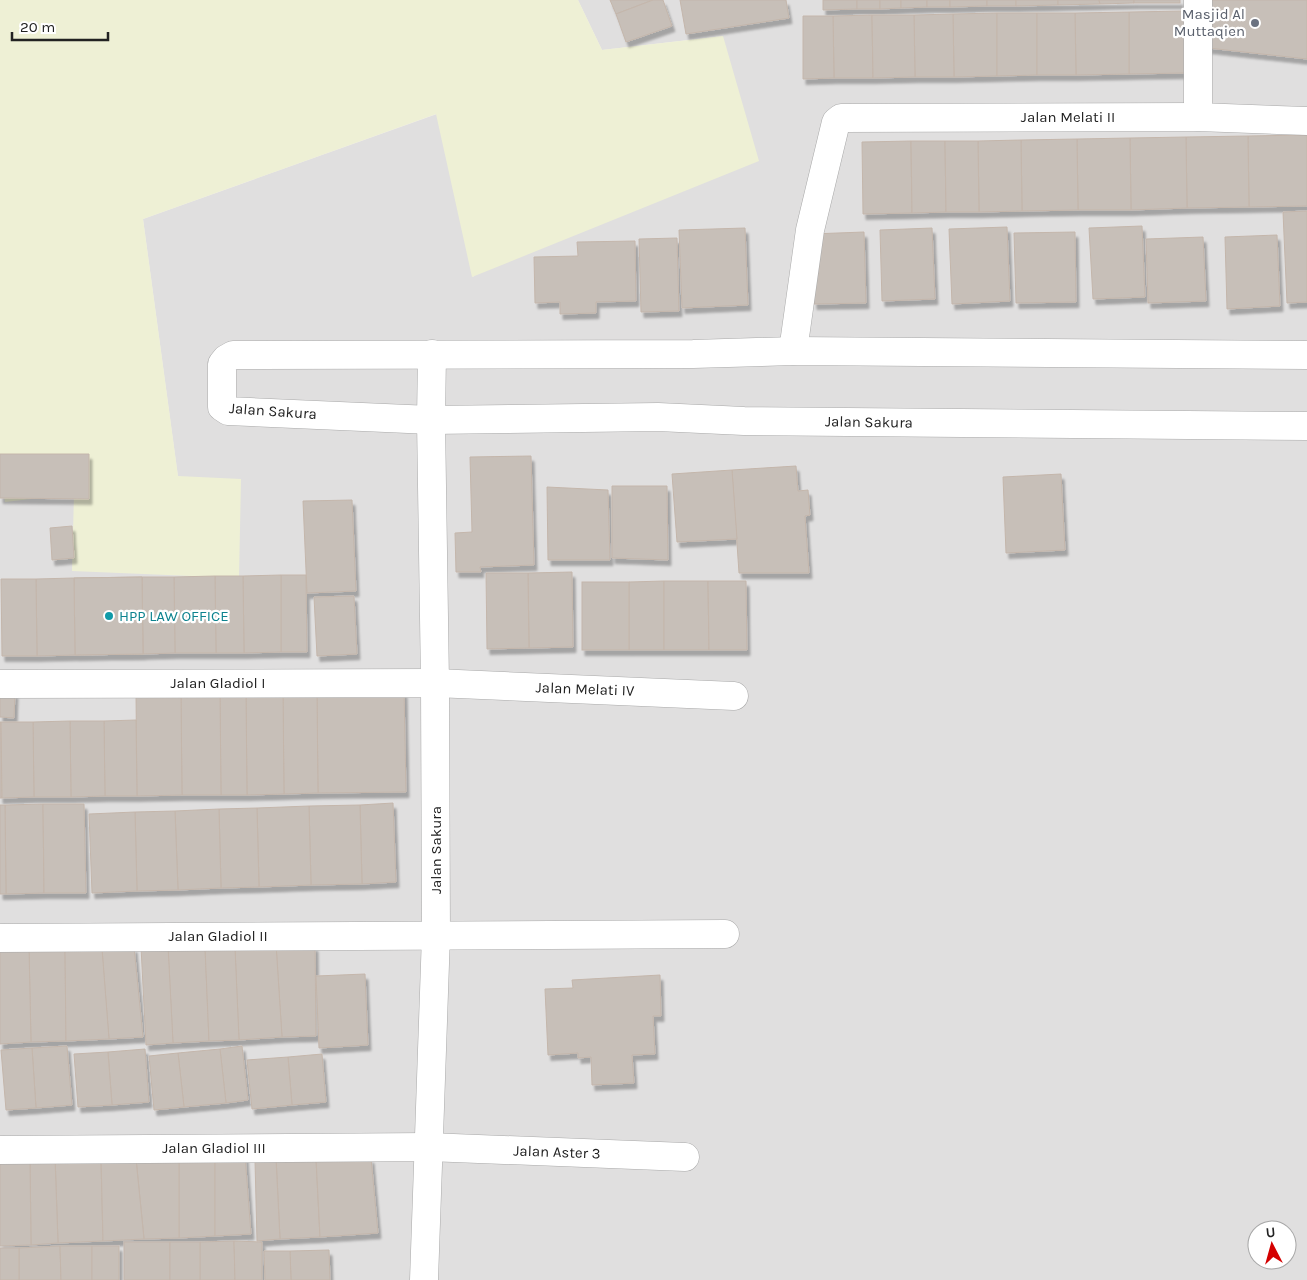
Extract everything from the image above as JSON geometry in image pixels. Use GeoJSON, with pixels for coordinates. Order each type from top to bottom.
{"type":"FeatureCollection","features":[{"type":"Feature","properties":{"kind":"street"},"geometry":{"type":"LineString","coordinates":[[1198,0],[1198,117]]}},
{"type":"Feature","properties":{"kind":"street","name":"Jalan Melati II"},"geometry":{"type":"LineString","coordinates":[[793,351],[810,230],[836,122],[841,118],[1198,117],[1307,120]]}},
{"type":"Feature","properties":{"kind":"street","name":"Jalan Sakura"},"geometry":{"type":"LineString","coordinates":[[1307,356],[793,351],[693,354],[233,355],[222,364],[222,407],[228,411],[431,420],[658,417],[783,421],[1307,426]]}},
{"type":"Feature","properties":{"kind":"street","name":"Jalan Sakura"},"geometry":{"type":"LineString","coordinates":[[424,1280],[436,935],[432,354]]}},
{"type":"Feature","properties":{"kind":"street","name":"Jalan Gladiol I"},"geometry":{"type":"LineString","coordinates":[[0,684],[435,683]]}},
{"type":"Feature","properties":{"kind":"street","name":"Jalan Melati IV"},"geometry":{"type":"LineString","coordinates":[[435,683],[734,696]]}},
{"type":"Feature","properties":{"kind":"street","name":"Jalan Gladiol II"},"geometry":{"type":"LineString","coordinates":[[0,938],[725,934]]}},
{"type":"Feature","properties":{"kind":"street","name":"Jalan Gladiol III"},"geometry":{"type":"LineString","coordinates":[[0,1150],[428,1147]]}},
{"type":"Feature","properties":{"kind":"street","name":"Jalan Aster 3"},"geometry":{"type":"LineString","coordinates":[[428,1147],[685,1157]]}},
{"type":"Feature","properties":{"kind":"shaded area"},"geometry":{"type":"Polygon","coordinates":[[[578,0],[1307,0],[1307,1280],[0,1280],[0,475],[178,477],[143,219],[437,114],[473,277],[723,36],[602,50],[578,0]]]}},
{"type":"Feature","properties":{"kind":"green space"},"geometry":{"type":"Polygon","coordinates":[[[0,0],[578,0],[602,50],[723,36],[759,161],[472,277],[436,114],[143,219],[178,476],[241,479],[239,578],[72,571],[74,494],[5,502],[0,475],[0,0]]]}},
{"type":"Feature","properties":{"kind":"building"},"geometry":{"type":"Polygon","coordinates":[[[610,0],[653,0],[616,14],[610,0]]]}},
{"type":"Feature","properties":{"kind":"building"},"geometry":{"type":"Polygon","coordinates":[[[653,0],[663,0],[672,26],[626,42],[616,14],[653,0]]]}},
{"type":"Feature","properties":{"kind":"building"},"geometry":{"type":"Polygon","coordinates":[[[680,0],[786,0],[789,18],[686,34],[680,0]]]}},
{"type":"Feature","properties":{"kind":"building"},"geometry":{"type":"Polygon","coordinates":[[[823,0],[857,0],[857,9],[823,10],[823,0]]]}},
{"type":"Feature","properties":{"kind":"building"},"geometry":{"type":"Polygon","coordinates":[[[857,0],[880,0],[880,9],[857,9],[857,0]]]}},
{"type":"Feature","properties":{"kind":"building"},"geometry":{"type":"Polygon","coordinates":[[[880,0],[901,0],[901,8],[880,9],[880,0]]]}},
{"type":"Feature","properties":{"kind":"building"},"geometry":{"type":"Polygon","coordinates":[[[901,0],[927,0],[927,7],[901,8],[901,0]]]}},
{"type":"Feature","properties":{"kind":"building"},"geometry":{"type":"Polygon","coordinates":[[[927,0],[950,0],[950,7],[927,7],[927,0]]]}},
{"type":"Feature","properties":{"kind":"building"},"geometry":{"type":"Polygon","coordinates":[[[950,0],[987,0],[987,6],[950,7],[950,0]]]}},
{"type":"Feature","properties":{"kind":"building"},"geometry":{"type":"Polygon","coordinates":[[[987,0],[1016,0],[1016,6],[987,6],[987,0]]]}},
{"type":"Feature","properties":{"kind":"building"},"geometry":{"type":"Polygon","coordinates":[[[1016,0],[1058,0],[1058,5],[1016,6],[1016,0]]]}},
{"type":"Feature","properties":{"kind":"building"},"geometry":{"type":"Polygon","coordinates":[[[1058,0],[1099,0],[1100,4],[1058,5],[1058,0]]]}},
{"type":"Feature","properties":{"kind":"building"},"geometry":{"type":"Polygon","coordinates":[[[1099,0],[1134,0],[1134,3],[1100,4],[1099,0]]]}},
{"type":"Feature","properties":{"kind":"building"},"geometry":{"type":"Polygon","coordinates":[[[1134,0],[1180,0],[1180,3],[1134,3],[1134,0]]]}},
{"type":"Feature","properties":{"kind":"building","name":"Masjid Al Muttaqien"},"geometry":{"type":"Polygon","coordinates":[[[1205,0],[1307,0],[1307,59],[1199,47],[1205,0]]]}},
{"type":"Feature","properties":{"kind":"building"},"geometry":{"type":"Polygon","coordinates":[[[1185,11],[1185,73],[1129,74],[1129,12],[1185,11]]]}},
{"type":"Feature","properties":{"kind":"building"},"geometry":{"type":"Polygon","coordinates":[[[1129,12],[1129,74],[1076,75],[1075,13],[1129,12]]]}},
{"type":"Feature","properties":{"kind":"building"},"geometry":{"type":"Polygon","coordinates":[[[997,13],[997,76],[954,77],[953,14],[997,13]]]}},
{"type":"Feature","properties":{"kind":"building"},"geometry":{"type":"Polygon","coordinates":[[[997,13],[1037,13],[1037,75],[997,76],[997,13]]]}},
{"type":"Feature","properties":{"kind":"building"},"geometry":{"type":"Polygon","coordinates":[[[1037,13],[1075,13],[1076,75],[1037,75],[1037,13]]]}},
{"type":"Feature","properties":{"kind":"building"},"geometry":{"type":"Polygon","coordinates":[[[953,14],[954,77],[915,77],[914,15],[953,14]]]}},
{"type":"Feature","properties":{"kind":"building"},"geometry":{"type":"Polygon","coordinates":[[[872,15],[873,78],[834,78],[833,16],[872,15]]]}},
{"type":"Feature","properties":{"kind":"building"},"geometry":{"type":"Polygon","coordinates":[[[872,15],[914,15],[915,77],[873,78],[872,15]]]}},
{"type":"Feature","properties":{"kind":"building"},"geometry":{"type":"Polygon","coordinates":[[[803,16],[833,16],[834,78],[803,79],[803,16]]]}},
{"type":"Feature","properties":{"kind":"building"},"geometry":{"type":"Polygon","coordinates":[[[1307,135],[1307,206],[1249,207],[1248,136],[1307,135]]]}},
{"type":"Feature","properties":{"kind":"building"},"geometry":{"type":"Polygon","coordinates":[[[1248,136],[1249,207],[1187,208],[1186,137],[1248,136]]]}},
{"type":"Feature","properties":{"kind":"building"},"geometry":{"type":"Polygon","coordinates":[[[1186,137],[1187,208],[1131,210],[1130,138],[1186,137]]]}},
{"type":"Feature","properties":{"kind":"building"},"geometry":{"type":"Polygon","coordinates":[[[1130,138],[1131,210],[1078,210],[1077,139],[1130,138]]]}},
{"type":"Feature","properties":{"kind":"building"},"geometry":{"type":"Polygon","coordinates":[[[1077,139],[1078,210],[1022,211],[1021,140],[1077,139]]]}},
{"type":"Feature","properties":{"kind":"building"},"geometry":{"type":"Polygon","coordinates":[[[1021,140],[1022,211],[979,212],[978,141],[1021,140]]]}},
{"type":"Feature","properties":{"kind":"building"},"geometry":{"type":"Polygon","coordinates":[[[911,141],[912,213],[863,214],[862,142],[911,141]]]}},
{"type":"Feature","properties":{"kind":"building"},"geometry":{"type":"Polygon","coordinates":[[[911,141],[945,141],[946,212],[912,213],[911,141]]]}},
{"type":"Feature","properties":{"kind":"building"},"geometry":{"type":"Polygon","coordinates":[[[945,141],[978,141],[979,212],[946,212],[945,141]]]}},
{"type":"Feature","properties":{"kind":"building"},"geometry":{"type":"Polygon","coordinates":[[[1307,211],[1307,302],[1287,303],[1283,212],[1307,211]]]}},
{"type":"Feature","properties":{"kind":"building"},"geometry":{"type":"Polygon","coordinates":[[[1142,226],[1145,297],[1093,299],[1089,228],[1142,226]]]}},
{"type":"Feature","properties":{"kind":"building"},"geometry":{"type":"Polygon","coordinates":[[[1007,227],[1010,301],[952,304],[949,229],[1007,227]]]}},
{"type":"Feature","properties":{"kind":"building"},"geometry":{"type":"Polygon","coordinates":[[[745,228],[748,305],[682,308],[679,230],[745,228]]]}},
{"type":"Feature","properties":{"kind":"building"},"geometry":{"type":"Polygon","coordinates":[[[932,228],[935,299],[882,301],[880,230],[932,228]]]}},
{"type":"Feature","properties":{"kind":"building"},"geometry":{"type":"Polygon","coordinates":[[[864,232],[866,303],[814,304],[811,234],[864,232]]]}},
{"type":"Feature","properties":{"kind":"building"},"geometry":{"type":"Polygon","coordinates":[[[1075,232],[1076,302],[1016,303],[1014,233],[1075,232]]]}},
{"type":"Feature","properties":{"kind":"building"},"geometry":{"type":"Polygon","coordinates":[[[1277,235],[1280,306],[1227,309],[1225,237],[1277,235]]]}},
{"type":"Feature","properties":{"kind":"building"},"geometry":{"type":"Polygon","coordinates":[[[1203,237],[1206,301],[1148,303],[1146,239],[1203,237]]]}},
{"type":"Feature","properties":{"kind":"building"},"geometry":{"type":"Polygon","coordinates":[[[677,238],[679,311],[641,312],[639,239],[677,238]]]}},
{"type":"Feature","properties":{"kind":"building"},"geometry":{"type":"Polygon","coordinates":[[[635,241],[636,301],[596,302],[596,313],[560,314],[560,302],[535,303],[534,257],[578,256],[577,242],[635,241]]]}},
{"type":"Feature","properties":{"kind":"building"},"geometry":{"type":"Polygon","coordinates":[[[0,454],[89,454],[89,499],[0,498],[0,454]]]}},
{"type":"Feature","properties":{"kind":"building"},"geometry":{"type":"Polygon","coordinates":[[[531,456],[534,565],[480,567],[481,572],[456,572],[455,533],[472,532],[470,457],[531,456]]]}},
{"type":"Feature","properties":{"kind":"building"},"geometry":{"type":"Polygon","coordinates":[[[796,466],[798,491],[808,490],[810,515],[805,516],[809,573],[739,573],[732,470],[796,466]]]}},
{"type":"Feature","properties":{"kind":"building"},"geometry":{"type":"Polygon","coordinates":[[[732,470],[737,539],[677,542],[672,474],[732,470]]]}},
{"type":"Feature","properties":{"kind":"building"},"geometry":{"type":"Polygon","coordinates":[[[1061,474],[1065,550],[1006,553],[1003,477],[1061,474]]]}},
{"type":"Feature","properties":{"kind":"building"},"geometry":{"type":"Polygon","coordinates":[[[612,486],[667,486],[668,560],[612,558],[612,486]]]}},
{"type":"Feature","properties":{"kind":"building"},"geometry":{"type":"Polygon","coordinates":[[[547,487],[608,490],[610,560],[548,560],[547,487]]]}},
{"type":"Feature","properties":{"kind":"building"},"geometry":{"type":"Polygon","coordinates":[[[352,500],[356,591],[307,593],[303,501],[352,500]]]}},
{"type":"Feature","properties":{"kind":"building"},"geometry":{"type":"Polygon","coordinates":[[[72,526],[74,558],[52,560],[50,528],[72,526]]]}},
{"type":"Feature","properties":{"kind":"building"},"geometry":{"type":"Polygon","coordinates":[[[572,572],[573,647],[529,648],[528,573],[572,572]]]}},
{"type":"Feature","properties":{"kind":"building"},"geometry":{"type":"Polygon","coordinates":[[[486,573],[528,573],[529,648],[487,649],[486,573]]]}},
{"type":"Feature","properties":{"kind":"building"},"geometry":{"type":"Polygon","coordinates":[[[281,575],[306,575],[307,652],[281,652],[281,575]]]}},
{"type":"Feature","properties":{"kind":"building"},"geometry":{"type":"Polygon","coordinates":[[[281,575],[281,652],[244,653],[243,576],[281,575]]]}},
{"type":"Feature","properties":{"kind":"building"},"geometry":{"type":"Polygon","coordinates":[[[215,576],[243,576],[244,653],[216,653],[215,576]]]}},
{"type":"Feature","properties":{"kind":"building"},"geometry":{"type":"Polygon","coordinates":[[[215,576],[216,653],[175,653],[174,577],[215,576]]]}},
{"type":"Feature","properties":{"kind":"building"},"geometry":{"type":"Polygon","coordinates":[[[142,577],[174,577],[175,653],[143,654],[142,577]]]}},
{"type":"Feature","properties":{"kind":"building","name":"HPP LAW OFFICE"},"geometry":{"type":"Polygon","coordinates":[[[142,577],[143,654],[75,655],[74,578],[142,577]]]}},
{"type":"Feature","properties":{"kind":"building","name":"HPP LAW OFFICE"},"geometry":{"type":"Polygon","coordinates":[[[142,577],[143,654],[75,655],[74,578],[142,577]]]}},
{"type":"Feature","properties":{"kind":"building"},"geometry":{"type":"Polygon","coordinates":[[[74,578],[75,655],[37,656],[36,579],[74,578]]]}},
{"type":"Feature","properties":{"kind":"building"},"geometry":{"type":"Polygon","coordinates":[[[1,579],[36,579],[37,656],[2,656],[1,579]]]}},
{"type":"Feature","properties":{"kind":"building"},"geometry":{"type":"Polygon","coordinates":[[[664,581],[664,650],[629,650],[629,582],[664,581]]]}},
{"type":"Feature","properties":{"kind":"building"},"geometry":{"type":"Polygon","coordinates":[[[664,581],[708,581],[709,650],[664,650],[664,581]]]}},
{"type":"Feature","properties":{"kind":"building"},"geometry":{"type":"Polygon","coordinates":[[[708,581],[746,581],[747,650],[709,650],[708,581]]]}},
{"type":"Feature","properties":{"kind":"building"},"geometry":{"type":"Polygon","coordinates":[[[582,582],[629,582],[629,650],[582,650],[582,582]]]}},
{"type":"Feature","properties":{"kind":"building"},"geometry":{"type":"Polygon","coordinates":[[[354,596],[357,654],[317,656],[314,597],[354,596]]]}},
{"type":"Feature","properties":{"kind":"building"},"geometry":{"type":"Polygon","coordinates":[[[404,691],[406,792],[318,793],[317,692],[404,691]]]}},
{"type":"Feature","properties":{"kind":"building"},"geometry":{"type":"Polygon","coordinates":[[[0,692],[15,693],[14,718],[0,717],[0,692]]]}},
{"type":"Feature","properties":{"kind":"building"},"geometry":{"type":"Polygon","coordinates":[[[283,692],[317,692],[318,793],[284,794],[283,692]]]}},
{"type":"Feature","properties":{"kind":"building"},"geometry":{"type":"Polygon","coordinates":[[[283,692],[284,794],[247,795],[246,693],[283,692]]]}},
{"type":"Feature","properties":{"kind":"building"},"geometry":{"type":"Polygon","coordinates":[[[220,693],[246,693],[247,795],[221,795],[220,693]]]}},
{"type":"Feature","properties":{"kind":"building"},"geometry":{"type":"Polygon","coordinates":[[[220,693],[221,795],[182,795],[181,694],[220,693]]]}},
{"type":"Feature","properties":{"kind":"building"},"geometry":{"type":"Polygon","coordinates":[[[136,694],[181,694],[182,795],[137,796],[136,694]]]}},
{"type":"Feature","properties":{"kind":"building"},"geometry":{"type":"Polygon","coordinates":[[[136,720],[137,796],[105,796],[104,721],[136,720]]]}},
{"type":"Feature","properties":{"kind":"building"},"geometry":{"type":"Polygon","coordinates":[[[70,721],[104,721],[105,796],[71,797],[70,721]]]}},
{"type":"Feature","properties":{"kind":"building"},"geometry":{"type":"Polygon","coordinates":[[[70,721],[71,797],[34,797],[33,722],[70,721]]]}},
{"type":"Feature","properties":{"kind":"building"},"geometry":{"type":"Polygon","coordinates":[[[1,722],[2,798],[0,798],[1,722]]]}},
{"type":"Feature","properties":{"kind":"building"},"geometry":{"type":"Polygon","coordinates":[[[1,722],[33,722],[34,797],[2,798],[1,722]]]}},
{"type":"Feature","properties":{"kind":"building"},"geometry":{"type":"Polygon","coordinates":[[[393,803],[396,882],[362,884],[360,805],[393,803]]]}},
{"type":"Feature","properties":{"kind":"building"},"geometry":{"type":"Polygon","coordinates":[[[43,804],[44,893],[6,894],[5,805],[43,804]]]}},
{"type":"Feature","properties":{"kind":"building"},"geometry":{"type":"Polygon","coordinates":[[[43,804],[84,804],[86,893],[44,893],[43,804]]]}},
{"type":"Feature","properties":{"kind":"building"},"geometry":{"type":"Polygon","coordinates":[[[0,805],[5,805],[6,894],[0,894],[0,805]]]}},
{"type":"Feature","properties":{"kind":"building"},"geometry":{"type":"Polygon","coordinates":[[[360,805],[362,884],[311,885],[309,806],[360,805]]]}},
{"type":"Feature","properties":{"kind":"building"},"geometry":{"type":"Polygon","coordinates":[[[309,806],[311,885],[259,887],[257,808],[309,806]]]}},
{"type":"Feature","properties":{"kind":"building"},"geometry":{"type":"Polygon","coordinates":[[[257,808],[259,887],[221,888],[219,809],[257,808]]]}},
{"type":"Feature","properties":{"kind":"building"},"geometry":{"type":"Polygon","coordinates":[[[219,809],[221,888],[178,890],[175,811],[219,809]]]}},
{"type":"Feature","properties":{"kind":"building"},"geometry":{"type":"Polygon","coordinates":[[[175,811],[178,890],[137,891],[135,812],[175,811]]]}},
{"type":"Feature","properties":{"kind":"building"},"geometry":{"type":"Polygon","coordinates":[[[135,812],[137,891],[92,893],[89,814],[135,812]]]}},
{"type":"Feature","properties":{"kind":"building"},"geometry":{"type":"Polygon","coordinates":[[[276,944],[315,946],[316,1036],[282,1037],[276,944]]]}},
{"type":"Feature","properties":{"kind":"building"},"geometry":{"type":"Polygon","coordinates":[[[276,944],[282,1037],[239,1040],[235,948],[276,944]]]}},
{"type":"Feature","properties":{"kind":"building"},"geometry":{"type":"Polygon","coordinates":[[[168,946],[205,947],[209,1041],[173,1043],[168,946]]]}},
{"type":"Feature","properties":{"kind":"building"},"geometry":{"type":"Polygon","coordinates":[[[168,946],[173,1043],[146,1045],[141,947],[168,946]]]}},
{"type":"Feature","properties":{"kind":"building"},"geometry":{"type":"Polygon","coordinates":[[[134,947],[143,1037],[109,1039],[102,949],[134,947]]]}},
{"type":"Feature","properties":{"kind":"building"},"geometry":{"type":"Polygon","coordinates":[[[205,947],[235,948],[239,1040],[209,1041],[205,947]]]}},
{"type":"Feature","properties":{"kind":"building"},"geometry":{"type":"Polygon","coordinates":[[[29,948],[65,950],[66,1041],[31,1042],[29,948]]]}},
{"type":"Feature","properties":{"kind":"building"},"geometry":{"type":"Polygon","coordinates":[[[29,948],[31,1042],[0,1044],[0,950],[29,948]]]}},
{"type":"Feature","properties":{"kind":"building"},"geometry":{"type":"Polygon","coordinates":[[[102,949],[109,1039],[66,1041],[65,950],[102,949]]]}},
{"type":"Feature","properties":{"kind":"building"},"geometry":{"type":"Polygon","coordinates":[[[365,974],[368,1045],[319,1048],[316,976],[365,974]]]}},
{"type":"Feature","properties":{"kind":"building"},"geometry":{"type":"Polygon","coordinates":[[[660,975],[661,1016],[653,1016],[655,1054],[632,1055],[634,1083],[592,1085],[591,1057],[578,1058],[578,1053],[548,1055],[545,989],[573,988],[572,980],[660,975]]]}},
{"type":"Feature","properties":{"kind":"building"},"geometry":{"type":"Polygon","coordinates":[[[67,1046],[72,1105],[36,1108],[32,1048],[67,1046]]]}},
{"type":"Feature","properties":{"kind":"building"},"geometry":{"type":"Polygon","coordinates":[[[242,1046],[248,1100],[226,1103],[220,1049],[242,1046]]]}},
{"type":"Feature","properties":{"kind":"building"},"geometry":{"type":"Polygon","coordinates":[[[32,1048],[36,1108],[6,1110],[1,1050],[32,1048]]]}},
{"type":"Feature","properties":{"kind":"building"},"geometry":{"type":"Polygon","coordinates":[[[145,1049],[149,1102],[112,1105],[108,1052],[145,1049]]]}},
{"type":"Feature","properties":{"kind":"building"},"geometry":{"type":"Polygon","coordinates":[[[220,1049],[226,1103],[184,1107],[178,1053],[220,1049]]]}},
{"type":"Feature","properties":{"kind":"building"},"geometry":{"type":"Polygon","coordinates":[[[108,1052],[112,1105],[78,1107],[74,1054],[108,1052]]]}},
{"type":"Feature","properties":{"kind":"building"},"geometry":{"type":"Polygon","coordinates":[[[178,1053],[184,1107],[154,1110],[149,1056],[178,1053]]]}},
{"type":"Feature","properties":{"kind":"building"},"geometry":{"type":"Polygon","coordinates":[[[322,1054],[326,1102],[292,1105],[288,1057],[322,1054]]]}},
{"type":"Feature","properties":{"kind":"building"},"geometry":{"type":"Polygon","coordinates":[[[288,1057],[292,1105],[252,1109],[247,1060],[288,1057]]]}},
{"type":"Feature","properties":{"kind":"building"},"geometry":{"type":"Polygon","coordinates":[[[179,1155],[215,1155],[215,1236],[179,1238],[179,1155]]]}},
{"type":"Feature","properties":{"kind":"building"},"geometry":{"type":"Polygon","coordinates":[[[179,1155],[179,1238],[144,1239],[136,1159],[179,1155]]]}},
{"type":"Feature","properties":{"kind":"building"},"geometry":{"type":"Polygon","coordinates":[[[215,1155],[245,1155],[251,1234],[215,1236],[215,1155]]]}},
{"type":"Feature","properties":{"kind":"building"},"geometry":{"type":"Polygon","coordinates":[[[55,1157],[101,1158],[103,1241],[58,1243],[55,1157]]]}},
{"type":"Feature","properties":{"kind":"building"},"geometry":{"type":"Polygon","coordinates":[[[55,1157],[58,1243],[31,1245],[30,1159],[55,1157]]]}},
{"type":"Feature","properties":{"kind":"building"},"geometry":{"type":"Polygon","coordinates":[[[101,1158],[136,1159],[144,1239],[103,1241],[101,1158]]]}},
{"type":"Feature","properties":{"kind":"building"},"geometry":{"type":"Polygon","coordinates":[[[276,1158],[316,1158],[320,1237],[280,1239],[276,1158]]]}},
{"type":"Feature","properties":{"kind":"building"},"geometry":{"type":"Polygon","coordinates":[[[276,1158],[280,1239],[257,1241],[255,1161],[276,1158]]]}},
{"type":"Feature","properties":{"kind":"building"},"geometry":{"type":"Polygon","coordinates":[[[316,1158],[371,1158],[378,1233],[320,1237],[316,1158]]]}},
{"type":"Feature","properties":{"kind":"building"},"geometry":{"type":"Polygon","coordinates":[[[0,1159],[30,1159],[31,1245],[0,1246],[0,1159]]]}},
{"type":"Feature","properties":{"kind":"building"},"geometry":{"type":"Polygon","coordinates":[[[234,1241],[235,1280],[200,1280],[200,1242],[234,1241]]]}},
{"type":"Feature","properties":{"kind":"building"},"geometry":{"type":"Polygon","coordinates":[[[234,1241],[262,1242],[262,1280],[235,1280],[234,1241]]]}},
{"type":"Feature","properties":{"kind":"building"},"geometry":{"type":"Polygon","coordinates":[[[124,1242],[170,1242],[170,1280],[124,1280],[124,1242]]]}},
{"type":"Feature","properties":{"kind":"building"},"geometry":{"type":"Polygon","coordinates":[[[170,1242],[200,1242],[200,1280],[170,1280],[170,1242]]]}},
{"type":"Feature","properties":{"kind":"building"},"geometry":{"type":"Polygon","coordinates":[[[60,1246],[61,1280],[19,1280],[19,1248],[60,1246]]]}},
{"type":"Feature","properties":{"kind":"building"},"geometry":{"type":"Polygon","coordinates":[[[60,1246],[92,1246],[92,1280],[61,1280],[60,1246]]]}},
{"type":"Feature","properties":{"kind":"building"},"geometry":{"type":"Polygon","coordinates":[[[92,1246],[119,1246],[119,1280],[92,1280],[92,1246]]]}},
{"type":"Feature","properties":{"kind":"building"},"geometry":{"type":"Polygon","coordinates":[[[0,1248],[19,1248],[19,1280],[0,1280],[0,1248]]]}},
{"type":"Feature","properties":{"kind":"building"},"geometry":{"type":"Polygon","coordinates":[[[329,1250],[330,1280],[291,1280],[290,1251],[329,1250]]]}},
{"type":"Feature","properties":{"kind":"building"},"geometry":{"type":"Polygon","coordinates":[[[264,1251],[290,1251],[291,1280],[265,1280],[264,1251]]]}},
{"type":"Feature","properties":{"kind":"place","name":"Masjid Al Muttaqien"},"geometry":{"type":"Point","coordinates":[1255,23]}},
{"type":"Feature","properties":{"kind":"place","name":"HPP LAW OFFICE"},"geometry":{"type":"Point","coordinates":[109,616]}}]}
